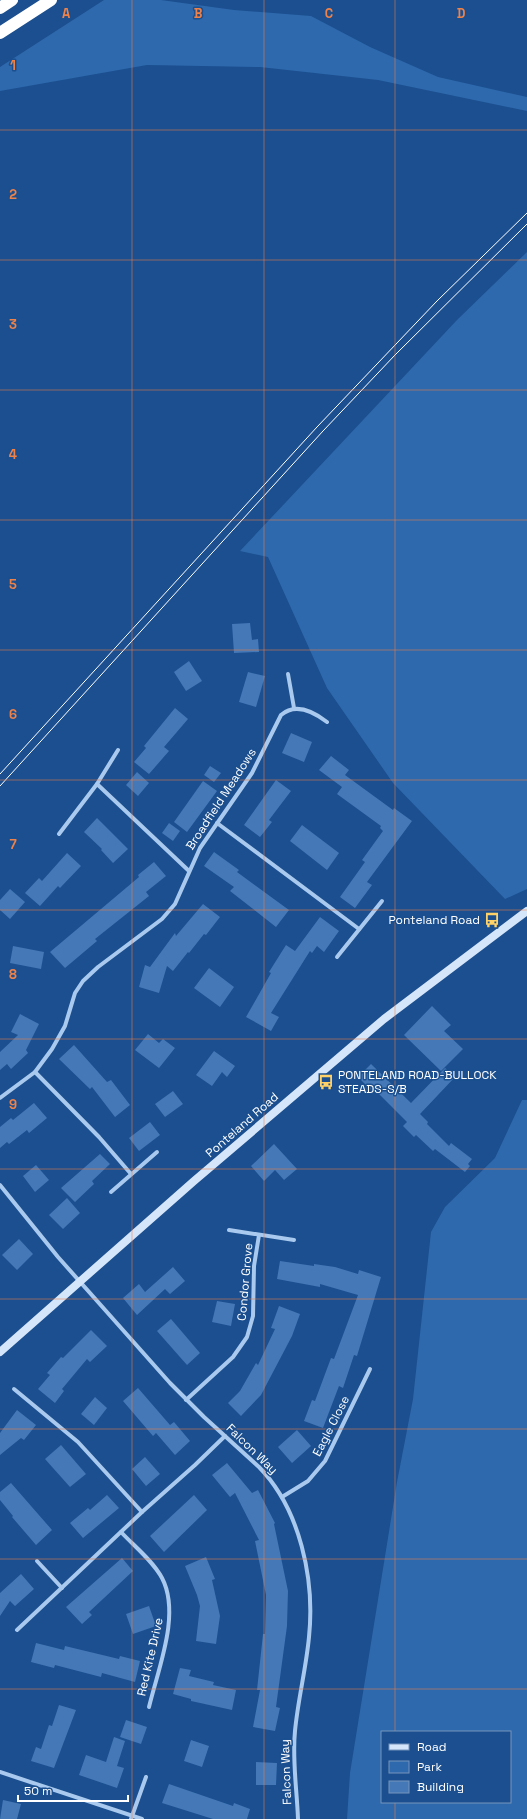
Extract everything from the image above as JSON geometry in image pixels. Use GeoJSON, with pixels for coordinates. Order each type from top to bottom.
{"type":"FeatureCollection","features":[{"type":"Feature","properties":{"kind":"highway"},"geometry":{"type":"LineString","coordinates":[[0,8],[12,0]]}},
{"type":"Feature","properties":{"kind":"highway"},"geometry":{"type":"LineString","coordinates":[[0,34],[51,0]]}},
{"type":"Feature","properties":{"kind":"main road","name":"Ponteland Road"},"geometry":{"type":"LineString","coordinates":[[0,1352],[194,1181],[384,1019],[527,911]]}},
{"type":"Feature","properties":{"kind":"street"},"geometry":{"type":"LineString","coordinates":[[288,674],[294,708],[309,711],[327,722]]}},
{"type":"Feature","properties":{"kind":"street","name":"Broadfield Meadows"},"geometry":{"type":"LineString","coordinates":[[0,1098],[35,1072],[60,1036],[79,987],[95,970],[168,913],[181,893],[200,848],[252,773],[265,749],[277,720],[284,711],[294,708]]}},
{"type":"Feature","properties":{"kind":"street"},"geometry":{"type":"LineString","coordinates":[[59,834],[97,784],[118,750]]}},
{"type":"Feature","properties":{"kind":"street"},"geometry":{"type":"LineString","coordinates":[[97,784],[189,871]]}},
{"type":"Feature","properties":{"kind":"street"},"geometry":{"type":"LineString","coordinates":[[217,823],[359,929]]}},
{"type":"Feature","properties":{"kind":"street"},"geometry":{"type":"LineString","coordinates":[[337,957],[382,900]]}},
{"type":"Feature","properties":{"kind":"street"},"geometry":{"type":"LineString","coordinates":[[35,1072],[99,1137],[131,1174]]}},
{"type":"Feature","properties":{"kind":"street"},"geometry":{"type":"LineString","coordinates":[[111,1192],[157,1152]]}},
{"type":"Feature","properties":{"kind":"street","name":"Falcon Way"},"geometry":{"type":"LineString","coordinates":[[0,1185],[80,1282],[186,1400],[267,1475],[282,1497],[300,1543],[305,1564],[310,1605],[309,1638],[294,1743],[298,1819]]}},
{"type":"Feature","properties":{"kind":"street","name":"Condor Grove"},"geometry":{"type":"LineString","coordinates":[[229,1230],[294,1240]]}},
{"type":"Feature","properties":{"kind":"street","name":"Condor Grove"},"geometry":{"type":"LineString","coordinates":[[186,1400],[233,1357],[247,1337],[253,1316],[254,1266],[259,1235]]}},
{"type":"Feature","properties":{"kind":"street","name":"Eagle Close"},"geometry":{"type":"LineString","coordinates":[[282,1497],[308,1481],[325,1461],[370,1369]]}},
{"type":"Feature","properties":{"kind":"street"},"geometry":{"type":"LineString","coordinates":[[14,1389],[78,1442],[142,1512]]}},
{"type":"Feature","properties":{"kind":"street"},"geometry":{"type":"LineString","coordinates":[[17,1630],[142,1512],[196,1465],[225,1436]]}},
{"type":"Feature","properties":{"kind":"street","name":"Red Kite Drive"},"geometry":{"type":"LineString","coordinates":[[121,1532],[162,1577],[170,1602],[168,1628],[149,1707]]}},
{"type":"Feature","properties":{"kind":"street"},"geometry":{"type":"LineString","coordinates":[[37,1561],[62,1588]]}},
{"type":"Feature","properties":{"kind":"street"},"geometry":{"type":"LineString","coordinates":[[0,1772],[132,1817],[142,1819]]}},
{"type":"Feature","properties":{"kind":"street"},"geometry":{"type":"LineString","coordinates":[[132,1817],[146,1777]]}},
{"type":"Feature","properties":{"kind":"green space"},"geometry":{"type":"Polygon","coordinates":[[[104,0],[161,0],[234,10],[311,16],[370,47],[438,77],[527,97],[527,111],[378,80],[260,67],[147,65],[0,91],[0,67],[104,0]]]}},
{"type":"Feature","properties":{"kind":"green space"},"geometry":{"type":"Polygon","coordinates":[[[527,252],[527,889],[505,899],[393,783],[327,688],[268,557],[240,551],[457,320],[527,252]]]}},
{"type":"Feature","properties":{"kind":"green space"},"geometry":{"type":"Polygon","coordinates":[[[522,1100],[527,1100],[527,1819],[347,1819],[350,1773],[397,1482],[413,1399],[431,1232],[445,1207],[495,1158],[522,1100]]]}},
{"type":"Feature","properties":{"kind":"building"},"geometry":{"type":"Polygon","coordinates":[[[250,623],[252,640],[258,639],[259,652],[234,653],[232,624],[250,623]]]}},
{"type":"Feature","properties":{"kind":"building"},"geometry":{"type":"Polygon","coordinates":[[[189,661],[202,681],[186,691],[174,672],[189,661]]]}},
{"type":"Feature","properties":{"kind":"building"},"geometry":{"type":"Polygon","coordinates":[[[248,672],[265,676],[256,707],[239,702],[248,672]]]}},
{"type":"Feature","properties":{"kind":"building"},"geometry":{"type":"Polygon","coordinates":[[[175,708],[188,719],[164,747],[169,751],[149,774],[134,762],[146,748],[144,746],[175,708]]]}},
{"type":"Feature","properties":{"kind":"building"},"geometry":{"type":"Polygon","coordinates":[[[291,733],[312,742],[304,762],[282,753],[291,733]]]}},
{"type":"Feature","properties":{"kind":"building"},"geometry":{"type":"Polygon","coordinates":[[[331,756],[349,770],[345,775],[393,810],[394,808],[412,821],[367,882],[372,885],[355,908],[340,897],[365,862],[362,860],[383,831],[380,828],[381,826],[337,794],[342,787],[319,770],[331,756]]]}},
{"type":"Feature","properties":{"kind":"building"},"geometry":{"type":"Polygon","coordinates":[[[210,766],[221,773],[214,782],[204,775],[210,766]]]}},
{"type":"Feature","properties":{"kind":"building"},"geometry":{"type":"Polygon","coordinates":[[[137,772],[149,783],[138,796],[126,785],[137,772]]]}},
{"type":"Feature","properties":{"kind":"building"},"geometry":{"type":"Polygon","coordinates":[[[276,780],[291,791],[269,820],[272,822],[260,837],[244,825],[276,780]]]}},
{"type":"Feature","properties":{"kind":"building"},"geometry":{"type":"Polygon","coordinates":[[[203,781],[217,791],[187,832],[174,822],[203,781]]]}},
{"type":"Feature","properties":{"kind":"building"},"geometry":{"type":"Polygon","coordinates":[[[97,818],[128,849],[113,863],[101,850],[102,849],[84,832],[97,818]]]}},
{"type":"Feature","properties":{"kind":"building"},"geometry":{"type":"Polygon","coordinates":[[[169,823],[180,831],[173,841],[162,833],[169,823]]]}},
{"type":"Feature","properties":{"kind":"building"},"geometry":{"type":"Polygon","coordinates":[[[302,825],[339,853],[327,870],[290,841],[302,825]]]}},
{"type":"Feature","properties":{"kind":"building"},"geometry":{"type":"Polygon","coordinates":[[[214,852],[239,870],[237,872],[289,910],[276,927],[230,891],[234,887],[204,866],[214,852]]]}},
{"type":"Feature","properties":{"kind":"building"},"geometry":{"type":"Polygon","coordinates":[[[67,853],[81,866],[60,888],[58,886],[40,906],[25,893],[39,878],[42,881],[67,853]]]}},
{"type":"Feature","properties":{"kind":"building"},"geometry":{"type":"Polygon","coordinates":[[[154,862],[166,876],[146,892],[149,896],[95,939],[97,941],[65,968],[50,952],[139,877],[138,875],[154,862]]]}},
{"type":"Feature","properties":{"kind":"building"},"geometry":{"type":"Polygon","coordinates":[[[10,889],[25,902],[10,919],[0,910],[0,900],[10,889]]]}},
{"type":"Feature","properties":{"kind":"building"},"geometry":{"type":"Polygon","coordinates":[[[203,904],[220,917],[206,935],[204,934],[173,971],[167,966],[159,993],[139,987],[145,965],[150,967],[175,933],[176,936],[203,904]]]}},
{"type":"Feature","properties":{"kind":"building"},"geometry":{"type":"Polygon","coordinates":[[[320,917],[339,931],[324,952],[317,946],[312,953],[310,951],[271,1013],[279,1017],[271,1031],[246,1017],[271,973],[269,972],[286,945],[295,951],[320,917]]]}},
{"type":"Feature","properties":{"kind":"building"},"geometry":{"type":"Polygon","coordinates":[[[13,946],[44,952],[41,969],[10,963],[13,946]]]}},
{"type":"Feature","properties":{"kind":"building"},"geometry":{"type":"Polygon","coordinates":[[[209,968],[234,987],[220,1007],[194,988],[209,968]]]}},
{"type":"Feature","properties":{"kind":"building"},"geometry":{"type":"Polygon","coordinates":[[[432,1006],[451,1025],[444,1031],[463,1049],[441,1071],[404,1035],[432,1006]]]}},
{"type":"Feature","properties":{"kind":"building"},"geometry":{"type":"Polygon","coordinates":[[[20,1014],[39,1024],[26,1050],[28,1053],[11,1069],[7,1064],[0,1070],[0,1052],[18,1035],[11,1032],[20,1014]]]}},
{"type":"Feature","properties":{"kind":"building"},"geometry":{"type":"Polygon","coordinates":[[[148,1034],[159,1043],[163,1039],[175,1048],[159,1068],[135,1050],[148,1034]]]}},
{"type":"Feature","properties":{"kind":"building"},"geometry":{"type":"Polygon","coordinates":[[[74,1045],[107,1082],[111,1080],[130,1105],[115,1117],[92,1087],[90,1089],[59,1059],[74,1045]]]}},
{"type":"Feature","properties":{"kind":"building"},"geometry":{"type":"Polygon","coordinates":[[[214,1051],[235,1066],[227,1077],[222,1072],[212,1086],[196,1075],[214,1051]]]}},
{"type":"Feature","properties":{"kind":"building"},"geometry":{"type":"Polygon","coordinates":[[[371,1064],[411,1103],[445,1068],[455,1077],[420,1114],[428,1122],[427,1124],[449,1146],[451,1143],[472,1159],[468,1164],[470,1166],[465,1172],[435,1149],[433,1151],[416,1135],[414,1137],[403,1126],[407,1122],[373,1088],[371,1090],[358,1077],[371,1064]]]}},
{"type":"Feature","properties":{"kind":"building"},"geometry":{"type":"Polygon","coordinates":[[[173,1091],[183,1104],[165,1117],[155,1104],[173,1091]]]}},
{"type":"Feature","properties":{"kind":"building"},"geometry":{"type":"Polygon","coordinates":[[[34,1103],[47,1118],[29,1133],[27,1130],[9,1144],[7,1142],[0,1148],[0,1127],[11,1118],[13,1120],[34,1103]]]}},
{"type":"Feature","properties":{"kind":"building"},"geometry":{"type":"Polygon","coordinates":[[[150,1122],[160,1135],[139,1151],[129,1138],[150,1122]]]}},
{"type":"Feature","properties":{"kind":"building"},"geometry":{"type":"Polygon","coordinates":[[[274,1144],[297,1169],[284,1180],[275,1170],[264,1181],[251,1166],[274,1144]]]}},
{"type":"Feature","properties":{"kind":"building"},"geometry":{"type":"Polygon","coordinates":[[[100,1154],[110,1164],[92,1181],[94,1184],[75,1202],[61,1188],[100,1154]]]}},
{"type":"Feature","properties":{"kind":"building"},"geometry":{"type":"Polygon","coordinates":[[[36,1165],[49,1180],[35,1192],[23,1176],[36,1165]]]}},
{"type":"Feature","properties":{"kind":"building"},"geometry":{"type":"Polygon","coordinates":[[[67,1198],[80,1213],[63,1229],[49,1215],[67,1198]]]}},
{"type":"Feature","properties":{"kind":"building"},"geometry":{"type":"Polygon","coordinates":[[[19,1239],[33,1254],[17,1270],[2,1255],[19,1239]]]}},
{"type":"Feature","properties":{"kind":"building"},"geometry":{"type":"Polygon","coordinates":[[[280,1261],[314,1266],[314,1264],[335,1267],[358,1274],[359,1270],[381,1277],[357,1356],[354,1355],[343,1388],[339,1386],[323,1428],[304,1421],[312,1400],[315,1401],[331,1358],[334,1359],[358,1295],[320,1284],[320,1287],[277,1279],[280,1261]]]}},
{"type":"Feature","properties":{"kind":"building"},"geometry":{"type":"Polygon","coordinates":[[[173,1267],[185,1281],[170,1294],[165,1289],[137,1315],[123,1298],[139,1284],[145,1292],[173,1267]]]}},
{"type":"Feature","properties":{"kind":"building"},"geometry":{"type":"Polygon","coordinates":[[[217,1301],[235,1304],[231,1326],[212,1322],[217,1301]]]}},
{"type":"Feature","properties":{"kind":"building"},"geometry":{"type":"Polygon","coordinates":[[[279,1306],[300,1314],[292,1336],[261,1395],[241,1416],[228,1403],[240,1391],[256,1363],[258,1365],[275,1329],[271,1328],[279,1306]]]}},
{"type":"Feature","properties":{"kind":"building"},"geometry":{"type":"Polygon","coordinates":[[[171,1319],[200,1353],[187,1365],[157,1331],[171,1319]]]}},
{"type":"Feature","properties":{"kind":"building"},"geometry":{"type":"Polygon","coordinates":[[[91,1330],[107,1346],[90,1362],[87,1359],[62,1389],[64,1391],[55,1403],[38,1389],[50,1375],[47,1373],[61,1357],[63,1358],[91,1330]]]}},
{"type":"Feature","properties":{"kind":"building"},"geometry":{"type":"Polygon","coordinates":[[[138,1388],[170,1425],[174,1422],[190,1441],[175,1455],[156,1433],[153,1436],[123,1401],[138,1388]]]}},
{"type":"Feature","properties":{"kind":"building"},"geometry":{"type":"Polygon","coordinates":[[[95,1397],[107,1408],[94,1425],[81,1414],[95,1397]]]}},
{"type":"Feature","properties":{"kind":"building"},"geometry":{"type":"Polygon","coordinates":[[[17,1410],[36,1425],[24,1440],[21,1438],[0,1455],[0,1433],[17,1410]]]}},
{"type":"Feature","properties":{"kind":"building"},"geometry":{"type":"Polygon","coordinates":[[[297,1430],[311,1446],[292,1463],[278,1447],[297,1430]]]}},
{"type":"Feature","properties":{"kind":"building"},"geometry":{"type":"Polygon","coordinates":[[[61,1445],[86,1474],[70,1487],[45,1459],[61,1445]]]}},
{"type":"Feature","properties":{"kind":"building"},"geometry":{"type":"Polygon","coordinates":[[[145,1457],[160,1474],[146,1486],[132,1469],[145,1457]]]}},
{"type":"Feature","properties":{"kind":"building"},"geometry":{"type":"Polygon","coordinates":[[[227,1463],[252,1493],[258,1490],[275,1523],[288,1591],[287,1626],[276,1707],[280,1708],[275,1731],[253,1727],[260,1690],[257,1690],[263,1634],[265,1634],[266,1595],[255,1541],[259,1540],[235,1493],[230,1497],[212,1475],[227,1463]]]}},
{"type":"Feature","properties":{"kind":"building"},"geometry":{"type":"Polygon","coordinates":[[[11,1483],[52,1530],[36,1545],[12,1517],[13,1516],[0,1500],[0,1492],[11,1483]]]}},
{"type":"Feature","properties":{"kind":"building"},"geometry":{"type":"Polygon","coordinates":[[[107,1495],[119,1508],[83,1538],[70,1523],[88,1508],[90,1510],[107,1495]]]}},
{"type":"Feature","properties":{"kind":"building"},"geometry":{"type":"Polygon","coordinates":[[[194,1495],[207,1510],[164,1552],[150,1536],[194,1495]]]}},
{"type":"Feature","properties":{"kind":"building"},"geometry":{"type":"Polygon","coordinates":[[[206,1557],[215,1579],[212,1580],[220,1616],[216,1644],[196,1641],[200,1606],[185,1566],[206,1557]]]}},
{"type":"Feature","properties":{"kind":"building"},"geometry":{"type":"Polygon","coordinates":[[[122,1558],[133,1571],[89,1612],[92,1615],[82,1624],[66,1607],[122,1558]]]}},
{"type":"Feature","properties":{"kind":"building"},"geometry":{"type":"Polygon","coordinates":[[[21,1574],[34,1589],[15,1606],[10,1601],[0,1616],[0,1593],[21,1574]]]}},
{"type":"Feature","properties":{"kind":"building"},"geometry":{"type":"Polygon","coordinates":[[[149,1606],[156,1626],[133,1634],[126,1614],[149,1606]]]}},
{"type":"Feature","properties":{"kind":"building"},"geometry":{"type":"Polygon","coordinates":[[[36,1643],[64,1650],[65,1646],[119,1659],[120,1656],[140,1661],[135,1682],[102,1673],[101,1677],[55,1665],[54,1668],[31,1662],[36,1643]]]}},
{"type":"Feature","properties":{"kind":"building"},"geometry":{"type":"Polygon","coordinates":[[[180,1668],[191,1670],[189,1676],[214,1682],[213,1685],[236,1690],[232,1710],[191,1701],[191,1699],[173,1694],[180,1668]]]}},
{"type":"Feature","properties":{"kind":"building"},"geometry":{"type":"Polygon","coordinates":[[[59,1705],[76,1710],[54,1768],[31,1761],[36,1747],[41,1749],[49,1725],[52,1726],[59,1705]]]}},
{"type":"Feature","properties":{"kind":"building"},"geometry":{"type":"Polygon","coordinates":[[[126,1720],[147,1727],[141,1744],[120,1737],[126,1720]]]}},
{"type":"Feature","properties":{"kind":"building"},"geometry":{"type":"Polygon","coordinates":[[[114,1737],[125,1741],[117,1766],[124,1768],[117,1788],[79,1775],[86,1755],[106,1762],[114,1737]]]}},
{"type":"Feature","properties":{"kind":"building"},"geometry":{"type":"Polygon","coordinates":[[[191,1740],[209,1746],[202,1767],[184,1761],[191,1740]]]}},
{"type":"Feature","properties":{"kind":"building"},"geometry":{"type":"Polygon","coordinates":[[[256,1762],[277,1763],[276,1785],[256,1785],[256,1762]]]}},
{"type":"Feature","properties":{"kind":"building"},"geometry":{"type":"Polygon","coordinates":[[[169,1784],[233,1806],[234,1803],[250,1809],[247,1819],[213,1819],[162,1803],[169,1784]]]}},
{"type":"Feature","properties":{"kind":"building"},"geometry":{"type":"Polygon","coordinates":[[[3,1800],[21,1804],[17,1819],[0,1819],[3,1800]]]}},
{"type":"Feature","properties":{"kind":"tram line"},"geometry":{"type":"LineString","coordinates":[[0,774],[317,427],[437,301],[527,213]]}},
{"type":"Feature","properties":{"kind":"tram line"},"geometry":{"type":"LineString","coordinates":[[0,786],[323,431],[395,355],[527,224]]}},
{"type":"Feature","properties":{"kind":"place","name":"Ponteland Road"},"geometry":{"type":"Point","coordinates":[492,920]}},
{"type":"Feature","properties":{"kind":"place","name":"PONTELAND ROAD-BULLOCK STEADS-S/B"},"geometry":{"type":"Point","coordinates":[326,1082]}}]}
